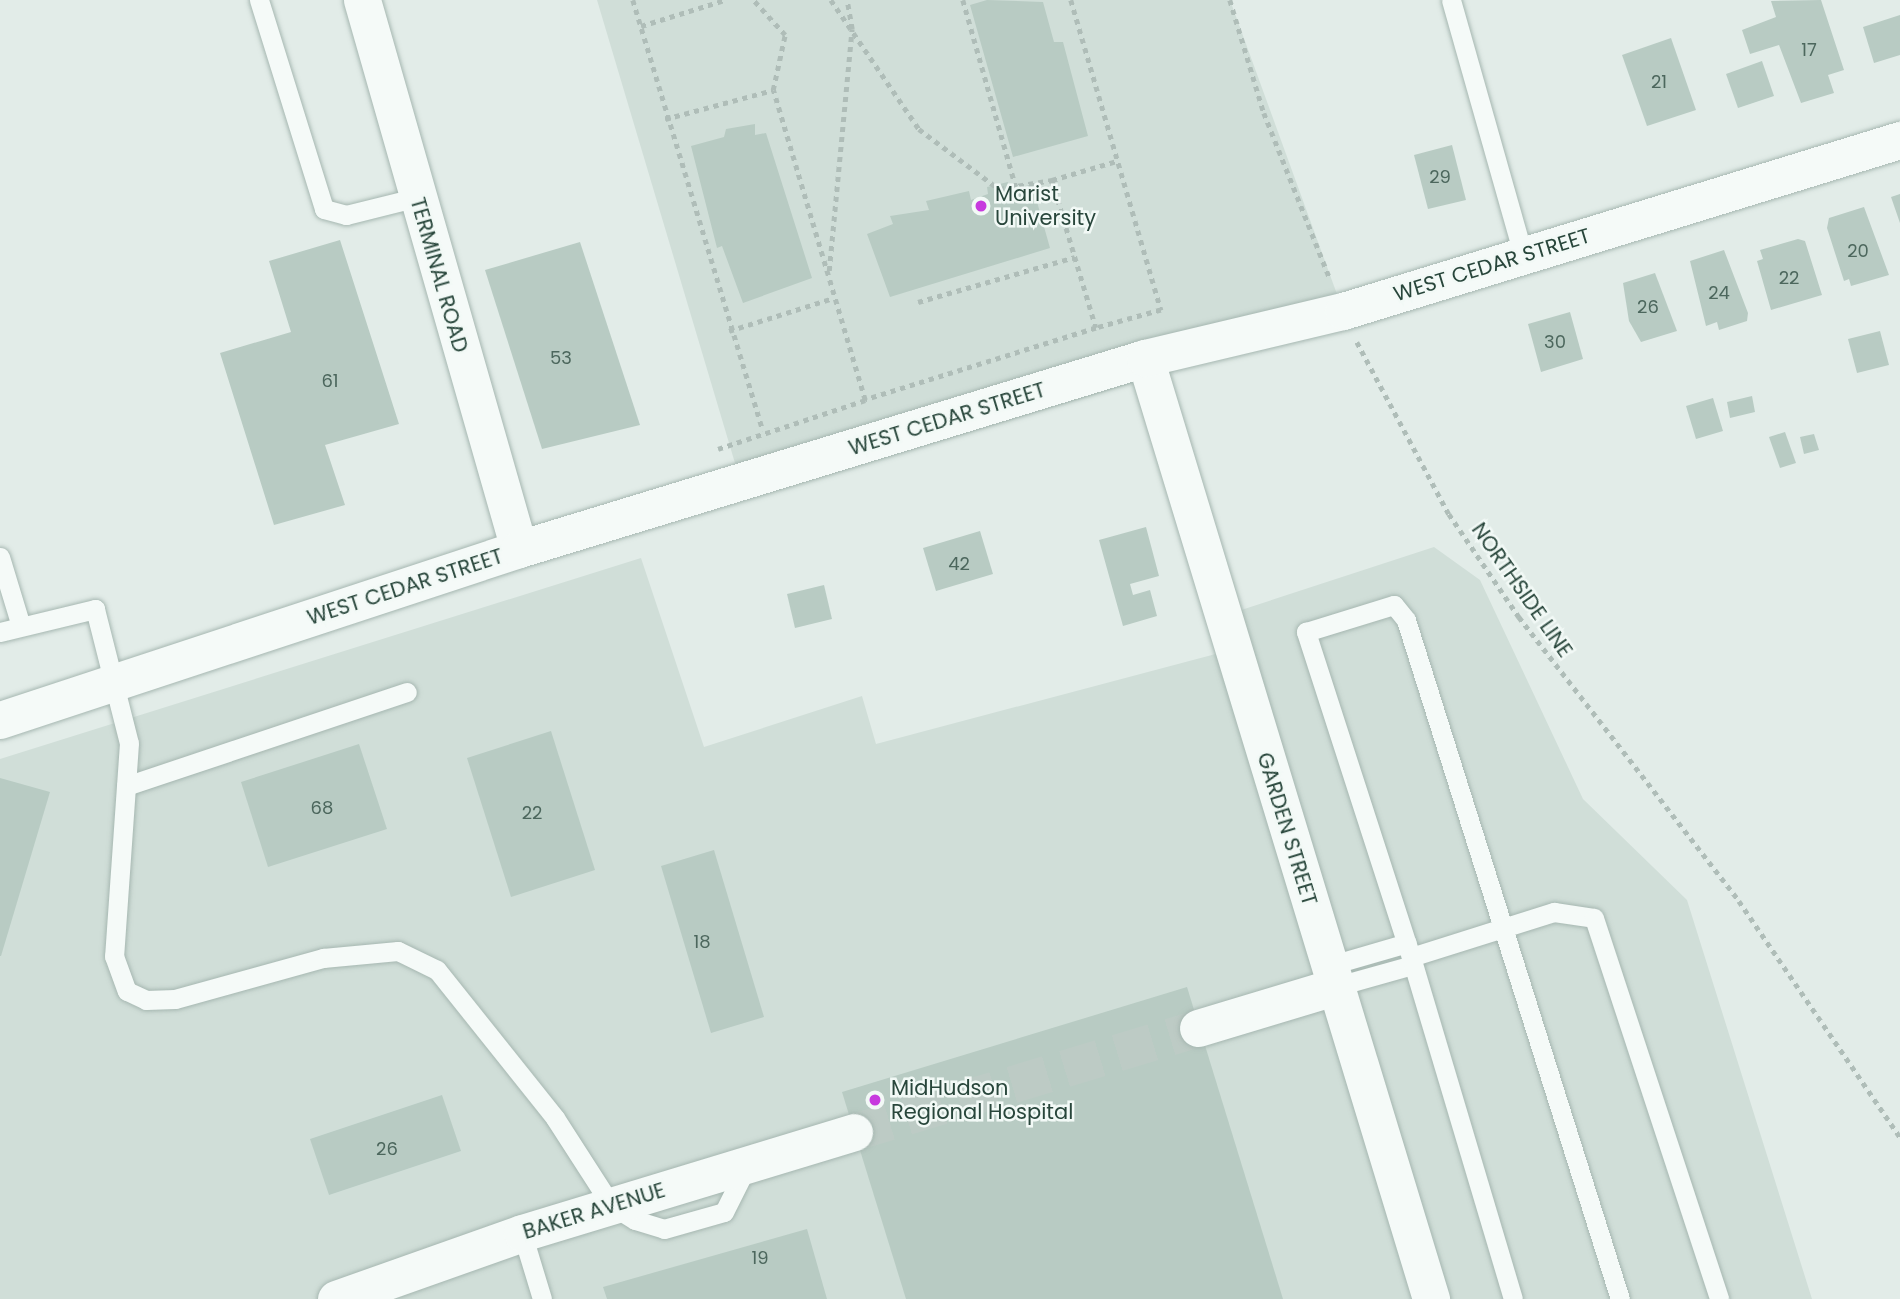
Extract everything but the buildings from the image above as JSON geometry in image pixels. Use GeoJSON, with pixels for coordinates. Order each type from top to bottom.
{"type":"FeatureCollection","features":[{"type":"Feature","properties":{"kind":"street","name":"TERMINAL ROAD"},"geometry":{"type":"LineString","coordinates":[[362,0],[519,550]]}},
{"type":"Feature","properties":{"kind":"street","name":"WEST CEDAR STREET"},"geometry":{"type":"LineString","coordinates":[[0,720],[519,550],[1145,358],[1343,311],[1900,140]]}},
{"type":"Feature","properties":{"kind":"street","name":"GARDEN STREET"},"geometry":{"type":"LineString","coordinates":[[1145,358],[1431,1299]]}},
{"type":"Feature","properties":{"kind":"street"},"geometry":{"type":"LineString","coordinates":[[1198,1028],[1331,976]]}},
{"type":"Feature","properties":{"kind":"street","name":"BAKER AVENUE"},"geometry":{"type":"LineString","coordinates":[[336,1299],[522,1233],[855,1132]]}},
{"type":"Feature","properties":{"kind":"lane"},"geometry":{"type":"LineString","coordinates":[[259,0],[324,209],[346,215],[418,197]]}},
{"type":"Feature","properties":{"kind":"lane"},"geometry":{"type":"LineString","coordinates":[[1451,0],[1523,254]]}},
{"type":"Feature","properties":{"kind":"lane"},"geometry":{"type":"LineString","coordinates":[[0,557],[21,625]]}},
{"type":"Feature","properties":{"kind":"lane"},"geometry":{"type":"LineString","coordinates":[[1513,1299],[1410,955],[1306,632],[1394,605],[1406,620],[1620,1299]]}},
{"type":"Feature","properties":{"kind":"lane"},"geometry":{"type":"LineString","coordinates":[[0,632],[95,609],[117,681],[129,743],[114,956],[127,991],[146,1000],[175,999],[324,958],[398,951],[419,959],[437,970],[555,1118],[611,1205]]}},
{"type":"Feature","properties":{"kind":"lane"},"geometry":{"type":"LineString","coordinates":[[126,786],[407,692]]}},
{"type":"Feature","properties":{"kind":"lane"},"geometry":{"type":"LineString","coordinates":[[1331,976],[1555,912],[1594,918],[1719,1299]]}},
{"type":"Feature","properties":{"kind":"lane"},"geometry":{"type":"LineString","coordinates":[[522,1233],[542,1299]]}},
{"type":"Feature","properties":{"kind":"path"},"geometry":{"type":"LineString","coordinates":[[633,0],[665,119],[729,331],[763,431]]}},
{"type":"Feature","properties":{"kind":"path"},"geometry":{"type":"LineString","coordinates":[[641,26],[725,0]]}},
{"type":"Feature","properties":{"kind":"path"},"geometry":{"type":"LineString","coordinates":[[753,0],[785,34],[773,90],[865,400]]}},
{"type":"Feature","properties":{"kind":"path"},"geometry":{"type":"LineString","coordinates":[[831,0],[852,29],[890,95],[919,128],[999,189],[1052,180],[1117,161]]}},
{"type":"Feature","properties":{"kind":"path"},"geometry":{"type":"LineString","coordinates":[[828,275],[852,29],[847,0]]}},
{"type":"Feature","properties":{"kind":"path"},"geometry":{"type":"LineString","coordinates":[[963,0],[1016,187]]}},
{"type":"Feature","properties":{"kind":"path"},"geometry":{"type":"LineString","coordinates":[[706,454],[763,431],[1161,310],[1071,0]]}},
{"type":"Feature","properties":{"kind":"path","name":"NORTHSIDE LINE"},"geometry":{"type":"LineString","coordinates":[[1230,0],[1264,113],[1343,311],[1402,432],[1511,606],[1739,901],[1900,1137]]}},
{"type":"Feature","properties":{"kind":"path"},"geometry":{"type":"LineString","coordinates":[[665,119],[773,90]]}},
{"type":"Feature","properties":{"kind":"path"},"geometry":{"type":"LineString","coordinates":[[1052,180],[1097,328]]}},
{"type":"Feature","properties":{"kind":"path"},"geometry":{"type":"LineString","coordinates":[[918,302],[1075,257]]}},
{"type":"Feature","properties":{"kind":"path"},"geometry":{"type":"LineString","coordinates":[[729,331],[833,298]]}},
{"type":"Feature","properties":{"kind":"shaded area","name":"Marist University"},"geometry":{"type":"Polygon","coordinates":[[[597,0],[1230,0],[1346,319],[746,500],[597,0]]]}},
{"type":"Feature","properties":{"kind":"shaded area","name":"MidHudson Regional Hospital"},"geometry":{"type":"Polygon","coordinates":[[[1434,547],[1480,580],[1583,799],[1687,900],[1812,1299],[0,1299],[0,759],[641,558],[704,747],[862,696],[876,744],[1242,647],[1232,613],[1434,547]]]}},
{"type":"Feature","properties":{"kind":"tunnel"},"geometry":{"type":"LineString","coordinates":[[854,1132],[1198,1028]]}},
{"type":"Feature","properties":{"kind":"place","name":"Marist University"},"geometry":{"type":"Point","coordinates":[981,206]}},
{"type":"Feature","properties":{"kind":"place","name":"MidHudson Regional Hospital"},"geometry":{"type":"Point","coordinates":[875,1100]}}]}
